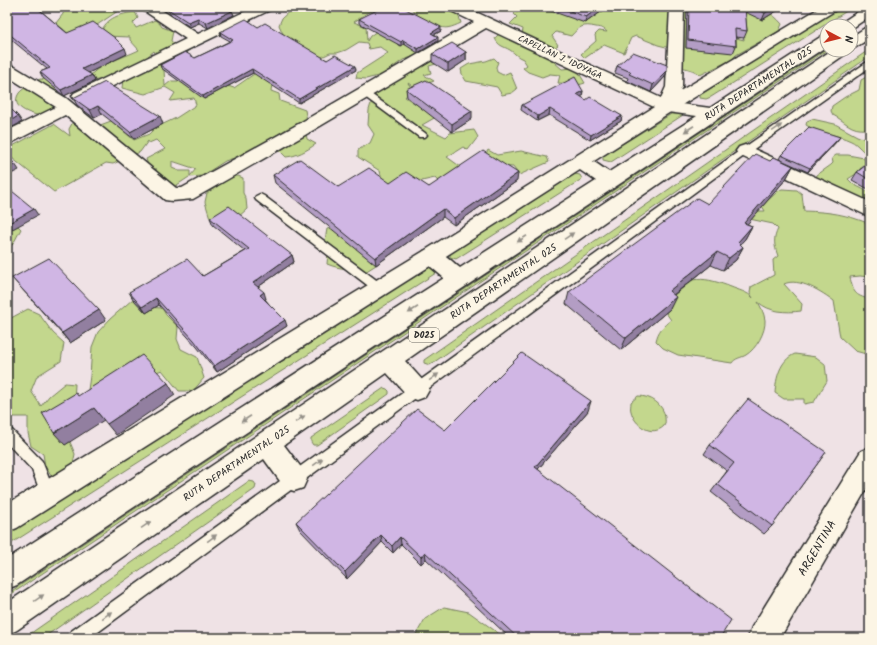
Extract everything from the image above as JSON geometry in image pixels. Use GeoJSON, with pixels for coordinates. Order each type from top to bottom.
{"type":"FeatureCollection","features":[{"type":"Feature","properties":{"kind":"main road"},"geometry":{"type":"LineString","coordinates":[[148,7],[197,40]]}},
{"type":"Feature","properties":{"kind":"main road"},"geometry":{"type":"LineString","coordinates":[[7,138],[64,106],[265,7]]}},
{"type":"Feature","properties":{"kind":"main road","name":"CAPELLAN J. IDOYAGA"},"geometry":{"type":"LineString","coordinates":[[454,7],[666,108],[714,113]]}},
{"type":"Feature","properties":{"kind":"main road"},"geometry":{"type":"LineString","coordinates":[[666,108],[674,87],[677,7]]}},
{"type":"Feature","properties":{"kind":"main road"},"geometry":{"type":"LineString","coordinates":[[7,519],[431,256],[666,108],[831,7]]}},
{"type":"Feature","properties":{"kind":"main road"},"geometry":{"type":"LineString","coordinates":[[858,18],[870,10]]}},
{"type":"Feature","properties":{"kind":"main road"},"geometry":{"type":"LineString","coordinates":[[7,69],[64,106],[172,195],[179,196],[186,194],[485,22]]}},
{"type":"Feature","properties":{"kind":"main road"},"geometry":{"type":"LineString","coordinates":[[859,39],[870,31]]}},
{"type":"Feature","properties":{"kind":"main road","name":"RUTA DEPARTAMENTAL 025"},"geometry":{"type":"LineString","coordinates":[[7,575],[819,43]]}},
{"type":"Feature","properties":{"kind":"main road","name":"RUTA DEPARTAMENTAL 025"},"geometry":{"type":"LineString","coordinates":[[7,620],[830,58]]}},
{"type":"Feature","properties":{"kind":"main road"},"geometry":{"type":"LineString","coordinates":[[745,151],[870,210]]}},
{"type":"Feature","properties":{"kind":"main road"},"geometry":{"type":"LineString","coordinates":[[580,162],[610,181]]}},
{"type":"Feature","properties":{"kind":"main road"},"geometry":{"type":"LineString","coordinates":[[431,256],[460,279]]}},
{"type":"Feature","properties":{"kind":"main road"},"geometry":{"type":"LineString","coordinates":[[389,359],[417,390]]}},
{"type":"Feature","properties":{"kind":"main road"},"geometry":{"type":"LineString","coordinates":[[267,442],[294,479]]}},
{"type":"Feature","properties":{"kind":"main road","name":"ARGENTINA"},"geometry":{"type":"LineString","coordinates":[[763,638],[870,459]]}},
{"type":"Feature","properties":{"kind":"lane"},"geometry":{"type":"LineString","coordinates":[[76,638],[745,151],[870,62]]}},
{"type":"Feature","properties":{"kind":"lane"},"geometry":{"type":"LineString","coordinates":[[364,92],[422,135]]}},
{"type":"Feature","properties":{"kind":"lane"},"geometry":{"type":"LineString","coordinates":[[260,198],[379,288]]}},
{"type":"Feature","properties":{"kind":"lane"},"geometry":{"type":"LineString","coordinates":[[7,434],[37,466],[48,494]]}},
{"type":"Feature","properties":{"kind":"green space"},"geometry":{"type":"Polygon","coordinates":[[[440,6],[447,8],[458,16],[461,23],[445,28],[425,21],[406,20],[417,14],[409,7],[440,6]]]}},
{"type":"Feature","properties":{"kind":"green space"},"geometry":{"type":"Polygon","coordinates":[[[64,7],[113,7],[118,11],[97,25],[70,35],[56,23],[63,14],[64,7]]]}},
{"type":"Feature","properties":{"kind":"green space"},"geometry":{"type":"Polygon","coordinates":[[[294,7],[382,7],[367,13],[354,22],[366,27],[367,41],[370,36],[377,31],[424,53],[403,60],[382,75],[366,79],[356,78],[357,73],[388,53],[380,47],[369,49],[367,43],[359,42],[346,50],[337,53],[330,53],[318,59],[283,34],[279,25],[282,18],[294,7]]]}},
{"type":"Feature","properties":{"kind":"green space"},"geometry":{"type":"Polygon","coordinates":[[[524,7],[687,7],[686,48],[732,37],[744,40],[742,18],[721,15],[747,8],[761,8],[774,16],[782,24],[779,31],[736,55],[731,60],[700,75],[693,70],[679,66],[670,48],[636,36],[631,38],[624,53],[604,45],[585,58],[581,54],[596,41],[595,35],[599,31],[607,32],[604,29],[585,26],[579,28],[571,36],[556,32],[552,36],[558,45],[546,55],[562,69],[573,68],[579,73],[585,83],[575,85],[558,83],[560,75],[550,74],[542,77],[528,72],[523,68],[527,65],[523,59],[501,46],[496,41],[495,38],[501,32],[522,35],[523,29],[510,24],[517,17],[514,14],[519,9],[524,7]]]}},
{"type":"Feature","properties":{"kind":"green space"},"geometry":{"type":"Polygon","coordinates":[[[841,7],[853,7],[836,18],[823,18],[841,7]]]}},
{"type":"Feature","properties":{"kind":"green space"},"geometry":{"type":"Polygon","coordinates":[[[135,12],[138,18],[133,23],[136,28],[155,20],[162,27],[173,31],[171,41],[176,45],[157,55],[154,51],[148,56],[150,62],[194,47],[164,70],[165,86],[171,81],[187,81],[211,83],[234,88],[254,74],[267,70],[272,84],[271,91],[279,94],[280,101],[305,110],[307,121],[298,129],[288,128],[246,154],[225,161],[202,176],[189,177],[174,187],[149,172],[157,169],[149,168],[146,159],[165,149],[156,140],[149,143],[148,141],[140,152],[113,164],[106,163],[54,192],[7,154],[7,149],[54,124],[70,136],[69,129],[75,118],[95,127],[111,121],[134,140],[149,134],[155,128],[176,118],[196,105],[194,98],[170,101],[175,93],[165,87],[145,94],[122,88],[124,72],[116,72],[99,80],[86,81],[96,70],[110,62],[139,50],[130,40],[130,37],[105,36],[101,33],[106,23],[110,20],[119,15],[135,12]],[[172,161],[172,168],[179,171],[190,171],[190,176],[196,169],[172,161]]]}},
{"type":"Feature","properties":{"kind":"green space"},"geometry":{"type":"Polygon","coordinates":[[[819,21],[819,29],[711,97],[706,99],[700,98],[700,95],[819,21]]]}},
{"type":"Feature","properties":{"kind":"green space"},"geometry":{"type":"Polygon","coordinates":[[[870,49],[870,56],[430,365],[424,363],[424,360],[870,49]]]}},
{"type":"Feature","properties":{"kind":"green space"},"geometry":{"type":"Polygon","coordinates":[[[819,53],[819,55],[7,597],[7,594],[819,53]]]}},
{"type":"Feature","properties":{"kind":"green space"},"geometry":{"type":"Polygon","coordinates":[[[494,58],[498,62],[496,67],[497,72],[503,75],[510,72],[517,89],[512,93],[502,95],[497,87],[466,81],[462,74],[461,69],[469,64],[494,58]]]}},
{"type":"Feature","properties":{"kind":"green space"},"geometry":{"type":"Polygon","coordinates":[[[428,60],[436,64],[429,66],[431,73],[424,75],[434,81],[415,88],[408,83],[412,89],[405,97],[436,117],[422,125],[446,137],[450,133],[474,130],[478,137],[468,150],[463,147],[447,157],[465,170],[442,186],[435,178],[395,187],[382,179],[380,171],[358,157],[358,150],[370,143],[374,134],[368,125],[369,110],[372,100],[378,90],[428,60]]]}},
{"type":"Feature","properties":{"kind":"green space"},"geometry":{"type":"Polygon","coordinates":[[[870,75],[870,124],[866,129],[852,127],[833,115],[831,111],[832,106],[859,90],[861,80],[870,75]]]}},
{"type":"Feature","properties":{"kind":"green space"},"geometry":{"type":"Polygon","coordinates":[[[40,79],[54,80],[59,96],[59,109],[46,117],[25,111],[17,104],[19,93],[40,79]]]}},
{"type":"Feature","properties":{"kind":"green space"},"geometry":{"type":"Polygon","coordinates":[[[676,111],[682,113],[683,115],[611,162],[603,160],[603,156],[676,111]]]}},
{"type":"Feature","properties":{"kind":"green space"},"geometry":{"type":"Polygon","coordinates":[[[812,119],[835,124],[870,141],[870,156],[851,141],[806,125],[807,121],[812,119]]]}},
{"type":"Feature","properties":{"kind":"green space"},"geometry":{"type":"Polygon","coordinates":[[[306,133],[307,139],[316,144],[294,156],[286,157],[280,151],[306,133]]]}},
{"type":"Feature","properties":{"kind":"green space"},"geometry":{"type":"Polygon","coordinates":[[[488,150],[497,155],[521,151],[547,157],[549,162],[519,175],[513,167],[499,166],[483,159],[488,150]]]}},
{"type":"Feature","properties":{"kind":"green space"},"geometry":{"type":"Polygon","coordinates":[[[836,155],[848,155],[864,158],[865,163],[856,174],[848,179],[853,184],[870,193],[870,196],[867,198],[870,204],[816,182],[817,175],[833,163],[832,158],[836,155]]]}},
{"type":"Feature","properties":{"kind":"green space"},"geometry":{"type":"Polygon","coordinates":[[[575,174],[580,175],[582,179],[456,259],[450,257],[450,254],[575,174]]]}},
{"type":"Feature","properties":{"kind":"green space"},"geometry":{"type":"Polygon","coordinates":[[[238,176],[243,178],[243,193],[246,199],[247,209],[237,218],[210,218],[205,202],[207,193],[218,186],[226,177],[238,176]]]}},
{"type":"Feature","properties":{"kind":"green space"},"geometry":{"type":"Polygon","coordinates":[[[782,189],[797,190],[802,194],[804,211],[838,214],[870,224],[870,277],[850,277],[855,292],[870,299],[870,355],[855,351],[840,337],[834,301],[810,286],[796,282],[784,284],[802,304],[801,311],[790,312],[772,310],[758,302],[765,320],[762,335],[750,352],[732,363],[678,355],[663,348],[656,341],[657,337],[661,329],[671,320],[666,313],[668,307],[677,290],[683,284],[697,279],[714,281],[743,291],[753,298],[750,293],[751,287],[774,275],[773,260],[778,256],[775,239],[778,229],[773,224],[740,217],[751,211],[765,211],[762,206],[782,189]]]}},
{"type":"Feature","properties":{"kind":"green space"},"geometry":{"type":"Polygon","coordinates":[[[18,226],[21,229],[13,244],[7,249],[7,232],[18,226]]]}},
{"type":"Feature","properties":{"kind":"green space"},"geometry":{"type":"Polygon","coordinates":[[[336,227],[372,256],[376,265],[365,272],[327,264],[328,253],[324,246],[327,229],[336,227]]]}},
{"type":"Feature","properties":{"kind":"green space"},"geometry":{"type":"Polygon","coordinates":[[[430,267],[433,267],[437,271],[436,273],[7,546],[7,532],[430,267]]]}},
{"type":"Feature","properties":{"kind":"green space"},"geometry":{"type":"Polygon","coordinates":[[[133,299],[145,307],[162,308],[166,315],[178,327],[177,339],[181,349],[197,357],[204,378],[193,391],[179,391],[162,370],[87,397],[92,347],[98,332],[110,319],[133,299]]]}},
{"type":"Feature","properties":{"kind":"green space"},"geometry":{"type":"Polygon","coordinates":[[[28,309],[39,314],[53,333],[64,343],[61,361],[37,376],[31,391],[41,406],[49,396],[65,383],[75,384],[74,402],[65,445],[70,442],[75,454],[72,468],[53,479],[45,466],[43,454],[31,446],[28,433],[28,417],[7,417],[7,313],[11,318],[28,309]]]}},
{"type":"Feature","properties":{"kind":"green space"},"geometry":{"type":"Polygon","coordinates":[[[795,354],[816,357],[825,364],[827,381],[814,402],[804,404],[804,399],[784,399],[775,393],[776,381],[782,365],[795,354]]]}},
{"type":"Feature","properties":{"kind":"green space"},"geometry":{"type":"Polygon","coordinates":[[[384,388],[389,391],[389,394],[317,445],[313,445],[311,438],[384,388]]]}},
{"type":"Feature","properties":{"kind":"green space"},"geometry":{"type":"Polygon","coordinates":[[[638,396],[652,399],[662,408],[665,417],[664,426],[654,431],[644,428],[636,421],[631,410],[631,402],[638,396]]]}},
{"type":"Feature","properties":{"kind":"green space"},"geometry":{"type":"Polygon","coordinates":[[[249,481],[254,482],[256,485],[255,489],[43,638],[24,638],[249,481]]]}},
{"type":"Feature","properties":{"kind":"green space"},"geometry":{"type":"Polygon","coordinates":[[[444,607],[469,612],[505,638],[414,638],[425,619],[444,607]]]}},
{"type":"Feature","properties":{"kind":"building"},"geometry":{"type":"Polygon","coordinates":[[[7,7],[36,7],[67,33],[93,22],[115,38],[125,48],[82,69],[92,75],[61,90],[40,72],[50,68],[7,32],[7,7]]]}},
{"type":"Feature","properties":{"kind":"building"},"geometry":{"type":"Polygon","coordinates":[[[173,7],[226,7],[232,11],[206,23],[198,18],[188,22],[168,9],[173,7]]]}},
{"type":"Feature","properties":{"kind":"building"},"geometry":{"type":"Polygon","coordinates":[[[383,7],[402,7],[441,27],[431,33],[438,37],[418,49],[403,40],[401,42],[359,19],[383,7]]]}},
{"type":"Feature","properties":{"kind":"building"},"geometry":{"type":"Polygon","coordinates":[[[559,7],[600,7],[586,17],[559,7]]]}},
{"type":"Feature","properties":{"kind":"building"},"geometry":{"type":"Polygon","coordinates":[[[689,7],[745,7],[747,31],[735,29],[736,46],[688,40],[689,7]]]}},
{"type":"Feature","properties":{"kind":"building"},"geometry":{"type":"Polygon","coordinates":[[[753,7],[774,7],[765,13],[753,7]]]}},
{"type":"Feature","properties":{"kind":"building"},"geometry":{"type":"Polygon","coordinates":[[[246,19],[258,27],[265,23],[327,60],[335,55],[355,66],[299,99],[252,69],[203,96],[160,65],[185,52],[195,58],[233,40],[220,32],[246,19]]]}},
{"type":"Feature","properties":{"kind":"building"},"geometry":{"type":"Polygon","coordinates":[[[452,43],[466,52],[448,64],[432,54],[452,43]]]}},
{"type":"Feature","properties":{"kind":"building"},"geometry":{"type":"Polygon","coordinates":[[[633,52],[667,65],[667,71],[653,85],[629,74],[631,72],[617,66],[633,52]]]}},
{"type":"Feature","properties":{"kind":"building"},"geometry":{"type":"Polygon","coordinates":[[[575,77],[583,91],[577,94],[586,100],[590,97],[622,116],[591,135],[550,109],[538,116],[522,105],[575,77]]]}},
{"type":"Feature","properties":{"kind":"building"},"geometry":{"type":"Polygon","coordinates":[[[426,80],[472,111],[452,124],[406,89],[426,80]]]}},
{"type":"Feature","properties":{"kind":"building"},"geometry":{"type":"Polygon","coordinates":[[[105,82],[160,116],[130,132],[98,106],[90,110],[73,98],[105,82]]]}},
{"type":"Feature","properties":{"kind":"building"},"geometry":{"type":"Polygon","coordinates":[[[7,105],[18,116],[7,123],[7,105]]]}},
{"type":"Feature","properties":{"kind":"building"},"geometry":{"type":"Polygon","coordinates":[[[809,127],[840,137],[810,168],[781,155],[809,127]]]}},
{"type":"Feature","properties":{"kind":"building"},"geometry":{"type":"Polygon","coordinates":[[[483,151],[518,173],[454,218],[443,209],[375,258],[273,175],[300,159],[338,187],[369,168],[390,183],[406,172],[429,187],[483,151]]]}},
{"type":"Feature","properties":{"kind":"building"},"geometry":{"type":"Polygon","coordinates":[[[755,154],[770,161],[774,157],[793,166],[744,223],[752,226],[738,242],[743,247],[729,258],[717,252],[669,291],[676,297],[626,338],[569,292],[697,198],[708,204],[755,154]]]}},
{"type":"Feature","properties":{"kind":"building"},"geometry":{"type":"Polygon","coordinates":[[[7,156],[15,164],[7,169],[7,156]]]}},
{"type":"Feature","properties":{"kind":"building"},"geometry":{"type":"Polygon","coordinates":[[[870,162],[870,180],[857,172],[870,162]]]}},
{"type":"Feature","properties":{"kind":"building"},"geometry":{"type":"Polygon","coordinates":[[[7,187],[34,209],[7,224],[8,197],[7,198],[7,187]]]}},
{"type":"Feature","properties":{"kind":"building"},"geometry":{"type":"Polygon","coordinates":[[[229,206],[292,255],[253,283],[264,292],[260,295],[285,320],[214,366],[194,340],[156,298],[142,307],[129,292],[187,259],[203,276],[249,249],[210,218],[229,206]]]}},
{"type":"Feature","properties":{"kind":"building"},"geometry":{"type":"Polygon","coordinates":[[[49,258],[99,310],[62,333],[12,278],[49,258]]]}},
{"type":"Feature","properties":{"kind":"building"},"geometry":{"type":"Polygon","coordinates":[[[522,353],[591,401],[535,467],[731,620],[720,638],[518,638],[425,552],[421,557],[400,537],[392,546],[381,535],[345,572],[296,522],[417,409],[445,430],[522,353]]]}},
{"type":"Feature","properties":{"kind":"building"},"geometry":{"type":"Polygon","coordinates":[[[142,355],[168,383],[107,424],[94,408],[54,433],[42,413],[76,393],[78,396],[142,355]]]}},
{"type":"Feature","properties":{"kind":"building"},"geometry":{"type":"Polygon","coordinates":[[[748,399],[826,452],[772,526],[717,484],[734,463],[710,445],[748,399]]]}}]}
